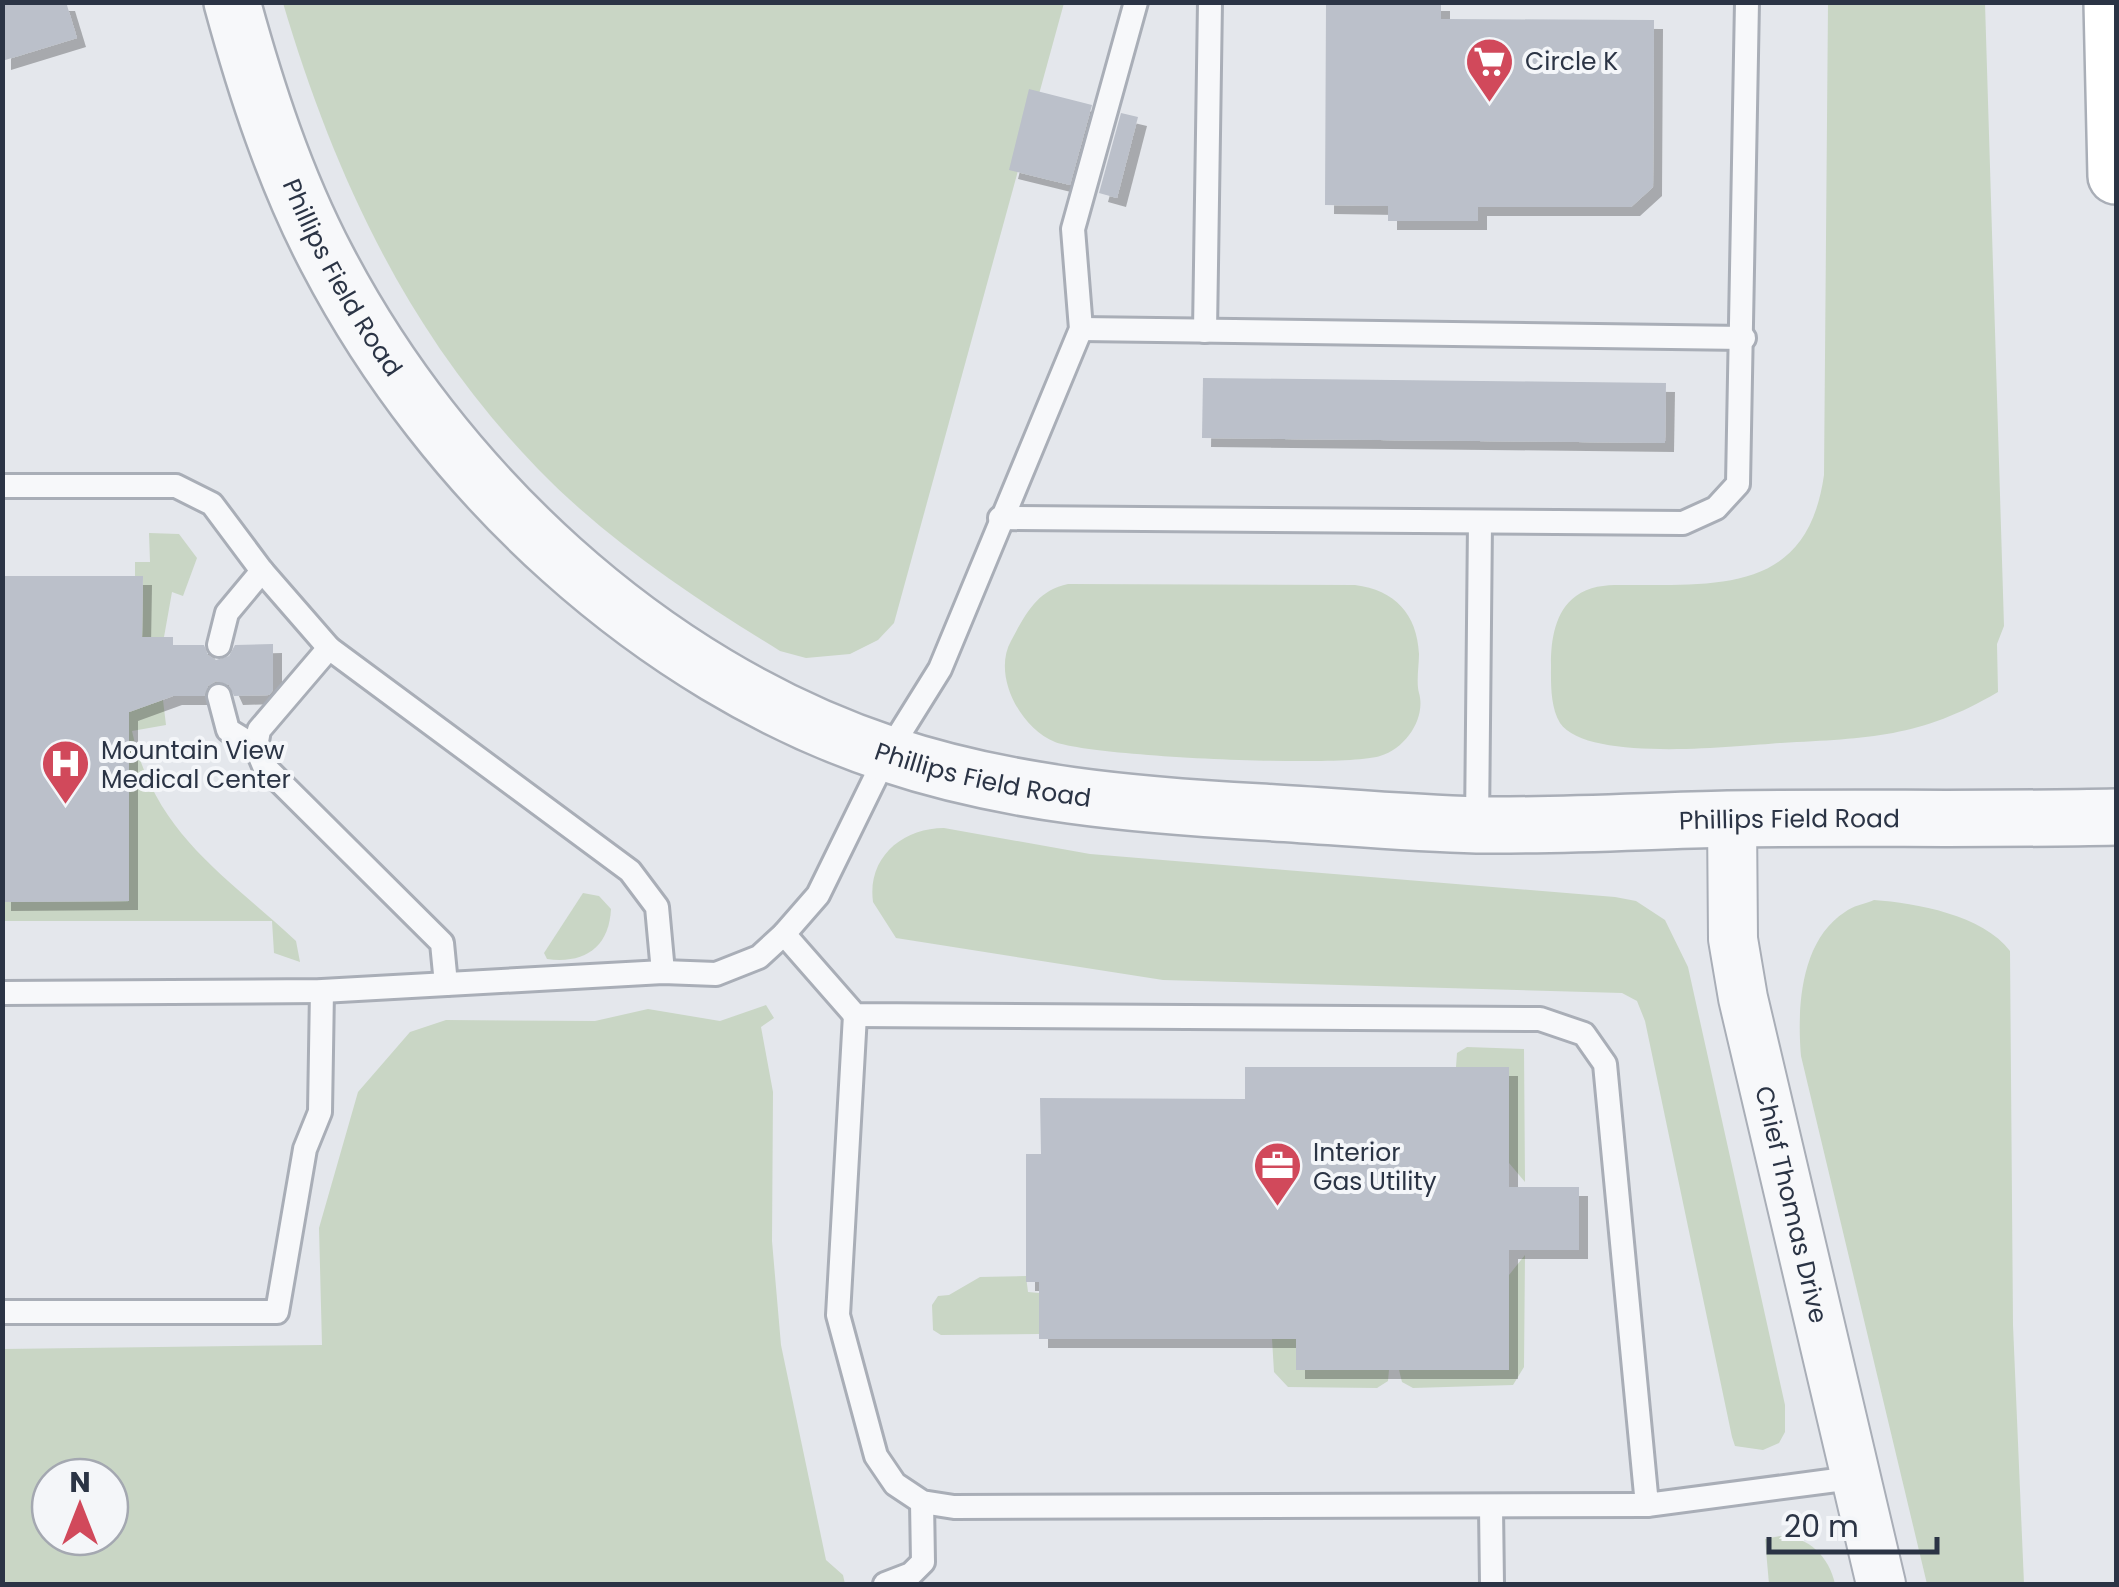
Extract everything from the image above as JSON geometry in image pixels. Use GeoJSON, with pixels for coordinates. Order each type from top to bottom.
{"type":"FeatureCollection","features":[{"type":"Feature","properties":{"kind":"main road"},"geometry":{"type":"LineString","coordinates":[[2112,2],[2116,176]]}},
{"type":"Feature","properties":{"kind":"street","name":"Phillips Field Road"},"geometry":{"type":"LineString","coordinates":[[232,2],[267,117],[324,255],[386,361],[449,444],[546,542],[653,631],[777,706],[887,754],[1027,790],[1119,802],[1477,825],[2116,817]]}},
{"type":"Feature","properties":{"kind":"street","name":"Chief Thomas Drive"},"geometry":{"type":"LineString","coordinates":[[1732,819],[1733,940],[1743,998],[1852,1478],[1881,1584]]}},
{"type":"Feature","properties":{"kind":"lane"},"geometry":{"type":"LineString","coordinates":[[2,992],[322,991],[663,972],[716,974],[759,957],[818,895],[887,754],[940,669],[1082,329],[1074,229],[1136,2]]}},
{"type":"Feature","properties":{"kind":"lane"},"geometry":{"type":"LineString","coordinates":[[1205,331],[1210,2]]}},
{"type":"Feature","properties":{"kind":"lane"},"geometry":{"type":"LineString","coordinates":[[1000,518],[1683,523],[1716,508],[1738,484],[1744,338],[1747,2]]}},
{"type":"Feature","properties":{"kind":"lane"},"geometry":{"type":"LineString","coordinates":[[1082,329],[1744,338]]}},
{"type":"Feature","properties":{"kind":"lane"},"geometry":{"type":"LineString","coordinates":[[2,486],[176,486],[212,504],[262,571],[329,648],[630,872],[657,907],[663,972]]}},
{"type":"Feature","properties":{"kind":"lane"},"geometry":{"type":"LineString","coordinates":[[1477,825],[1480,522]]}},
{"type":"Feature","properties":{"kind":"lane"},"geometry":{"type":"LineString","coordinates":[[219,645],[228,613],[262,571]]}},
{"type":"Feature","properties":{"kind":"lane"},"geometry":{"type":"LineString","coordinates":[[256,748],[259,730],[329,648]]}},
{"type":"Feature","properties":{"kind":"lane"},"geometry":{"type":"LineString","coordinates":[[220,696],[228,730],[256,748],[264,766],[442,943],[446,984]]}},
{"type":"Feature","properties":{"kind":"lane"},"geometry":{"type":"LineString","coordinates":[[784,934],[855,1015],[838,1315],[876,1456],[896,1484],[922,1502],[954,1507],[1647,1505],[1852,1478]]}},
{"type":"Feature","properties":{"kind":"lane"},"geometry":{"type":"LineString","coordinates":[[2,1312],[276,1312],[305,1149],[320,1112],[322,991]]}},
{"type":"Feature","properties":{"kind":"lane"},"geometry":{"type":"LineString","coordinates":[[855,1015],[1540,1019],[1584,1034],[1604,1064],[1647,1505]]}},
{"type":"Feature","properties":{"kind":"lane"},"geometry":{"type":"LineString","coordinates":[[885,1584],[911,1574],[923,1562],[922,1502]]}},
{"type":"Feature","properties":{"kind":"lane"},"geometry":{"type":"LineString","coordinates":[[1491,1508],[1492,1584]]}},
{"type":"Feature","properties":{"kind":"green space"},"geometry":{"type":"Polygon","coordinates":[[[283,3],[1064,3],[894,623],[878,640],[850,654],[806,658],[780,651],[653,567],[593,520],[538,469],[451,365],[382,252],[327,131],[283,3]]]}},
{"type":"Feature","properties":{"kind":"green space"},"geometry":{"type":"Polygon","coordinates":[[[1828,3],[1985,3],[2004,626],[1997,644],[1998,692],[1944,719],[1868,737],[1664,749],[1630,748],[1575,735],[1560,723],[1551,687],[1552,645],[1559,618],[1569,602],[1583,592],[1604,586],[1701,584],[1758,573],[1781,560],[1801,540],[1815,512],[1824,475],[1828,3]]]}},
{"type":"Feature","properties":{"kind":"green space"},"geometry":{"type":"Polygon","coordinates":[[[149,533],[179,534],[197,558],[183,596],[172,592],[164,637],[142,637],[143,577],[135,576],[135,562],[150,562],[149,533]]]}},
{"type":"Feature","properties":{"kind":"green space"},"geometry":{"type":"Polygon","coordinates":[[[1068,584],[1355,585],[1382,592],[1401,606],[1414,627],[1419,654],[1417,721],[1406,739],[1390,752],[1356,759],[1270,761],[1165,756],[1055,742],[1031,725],[1013,699],[1007,684],[1006,655],[1033,605],[1048,592],[1068,584]]]}},
{"type":"Feature","properties":{"kind":"green space"},"geometry":{"type":"Polygon","coordinates":[[[163,700],[166,725],[132,731],[157,798],[196,850],[296,941],[300,962],[274,953],[272,921],[3,921],[2,902],[129,901],[129,712],[163,700]]]}},
{"type":"Feature","properties":{"kind":"green space"},"geometry":{"type":"Polygon","coordinates":[[[944,828],[1090,854],[1615,897],[1636,901],[1665,920],[1688,967],[1785,1405],[1785,1432],[1779,1443],[1763,1450],[1735,1446],[1732,1437],[1645,1021],[1637,1001],[1622,993],[1163,980],[896,938],[873,902],[876,871],[891,848],[902,840],[929,829],[944,828]]]}},
{"type":"Feature","properties":{"kind":"green space"},"geometry":{"type":"Polygon","coordinates":[[[583,893],[599,896],[611,909],[605,934],[583,956],[547,959],[544,953],[583,893]]]}},
{"type":"Feature","properties":{"kind":"green space"},"geometry":{"type":"Polygon","coordinates":[[[1874,900],[1948,913],[1983,928],[2010,951],[2013,1325],[2024,1584],[1927,1584],[1801,1056],[1801,997],[1810,958],[1830,925],[1848,910],[1874,900]]]}},
{"type":"Feature","properties":{"kind":"green space"},"geometry":{"type":"Polygon","coordinates":[[[766,1005],[774,1018],[761,1027],[773,1092],[772,1241],[781,1345],[826,1560],[843,1575],[845,1584],[3,1584],[3,1349],[322,1345],[319,1228],[358,1092],[410,1032],[446,1020],[595,1021],[648,1009],[720,1021],[766,1005]]]}},
{"type":"Feature","properties":{"kind":"green space"},"geometry":{"type":"Polygon","coordinates":[[[1467,1047],[1524,1049],[1525,1182],[1509,1163],[1509,1068],[1456,1067],[1457,1053],[1467,1047]]]}},
{"type":"Feature","properties":{"kind":"green space"},"geometry":{"type":"Polygon","coordinates":[[[1525,1255],[1524,1367],[1513,1385],[1413,1388],[1402,1382],[1399,1370],[1509,1370],[1509,1275],[1525,1255]]]}},
{"type":"Feature","properties":{"kind":"green space"},"geometry":{"type":"Polygon","coordinates":[[[1026,1276],[1028,1292],[1039,1293],[1039,1334],[941,1335],[933,1330],[932,1305],[938,1296],[949,1295],[980,1277],[1026,1276]]]}},
{"type":"Feature","properties":{"kind":"green space"},"geometry":{"type":"Polygon","coordinates":[[[1272,1339],[1296,1339],[1296,1370],[1389,1370],[1388,1381],[1377,1388],[1288,1387],[1274,1372],[1272,1339]]]}},
{"type":"Feature","properties":{"kind":"green space"},"geometry":{"type":"Polygon","coordinates":[[[1780,1536],[1800,1540],[1816,1550],[1828,1565],[1835,1584],[1769,1584],[1765,1539],[1780,1536]]]}},
{"type":"Feature","properties":{"kind":"building"},"geometry":{"type":"Polygon","coordinates":[[[2,2],[66,2],[77,38],[2,61],[2,2]]]}},
{"type":"Feature","properties":{"kind":"building","name":"Circle K"},"geometry":{"type":"Polygon","coordinates":[[[1326,2],[1441,2],[1441,19],[1654,20],[1653,187],[1631,207],[1478,207],[1478,221],[1388,221],[1388,206],[1325,205],[1326,2]]]}},
{"type":"Feature","properties":{"kind":"building"},"geometry":{"type":"Polygon","coordinates":[[[1029,89],[1092,105],[1070,185],[1009,170],[1029,89]]]}},
{"type":"Feature","properties":{"kind":"building"},"geometry":{"type":"Polygon","coordinates":[[[1121,113],[1138,117],[1117,198],[1099,193],[1121,113]]]}},
{"type":"Feature","properties":{"kind":"building"},"geometry":{"type":"Polygon","coordinates":[[[1203,378],[1666,383],[1665,443],[1202,438],[1203,378]]]}},
{"type":"Feature","properties":{"kind":"building","name":"Mountain View Medical Center"},"geometry":{"type":"Polygon","coordinates":[[[2,576],[143,576],[142,637],[173,637],[173,645],[204,645],[208,655],[216,660],[229,656],[235,645],[273,644],[273,690],[269,695],[234,696],[229,685],[216,681],[208,686],[204,696],[173,696],[129,712],[129,901],[2,902],[2,576]]]}},
{"type":"Feature","properties":{"kind":"building","name":"Interior Gas Utility"},"geometry":{"type":"Polygon","coordinates":[[[1245,1067],[1509,1067],[1509,1187],[1579,1187],[1579,1250],[1509,1250],[1509,1370],[1296,1370],[1296,1339],[1039,1339],[1039,1282],[1026,1282],[1026,1154],[1041,1154],[1040,1098],[1245,1099],[1245,1067]]]}},
{"type":"Feature","properties":{"kind":"place","name":"Circle K"},"geometry":{"type":"Point","coordinates":[1490,104]}},
{"type":"Feature","properties":{"kind":"place","name":"Mountain View Medical Center"},"geometry":{"type":"Point","coordinates":[66,806]}},
{"type":"Feature","properties":{"kind":"place","name":"Interior Gas Utility"},"geometry":{"type":"Point","coordinates":[1278,1208]}}]}
